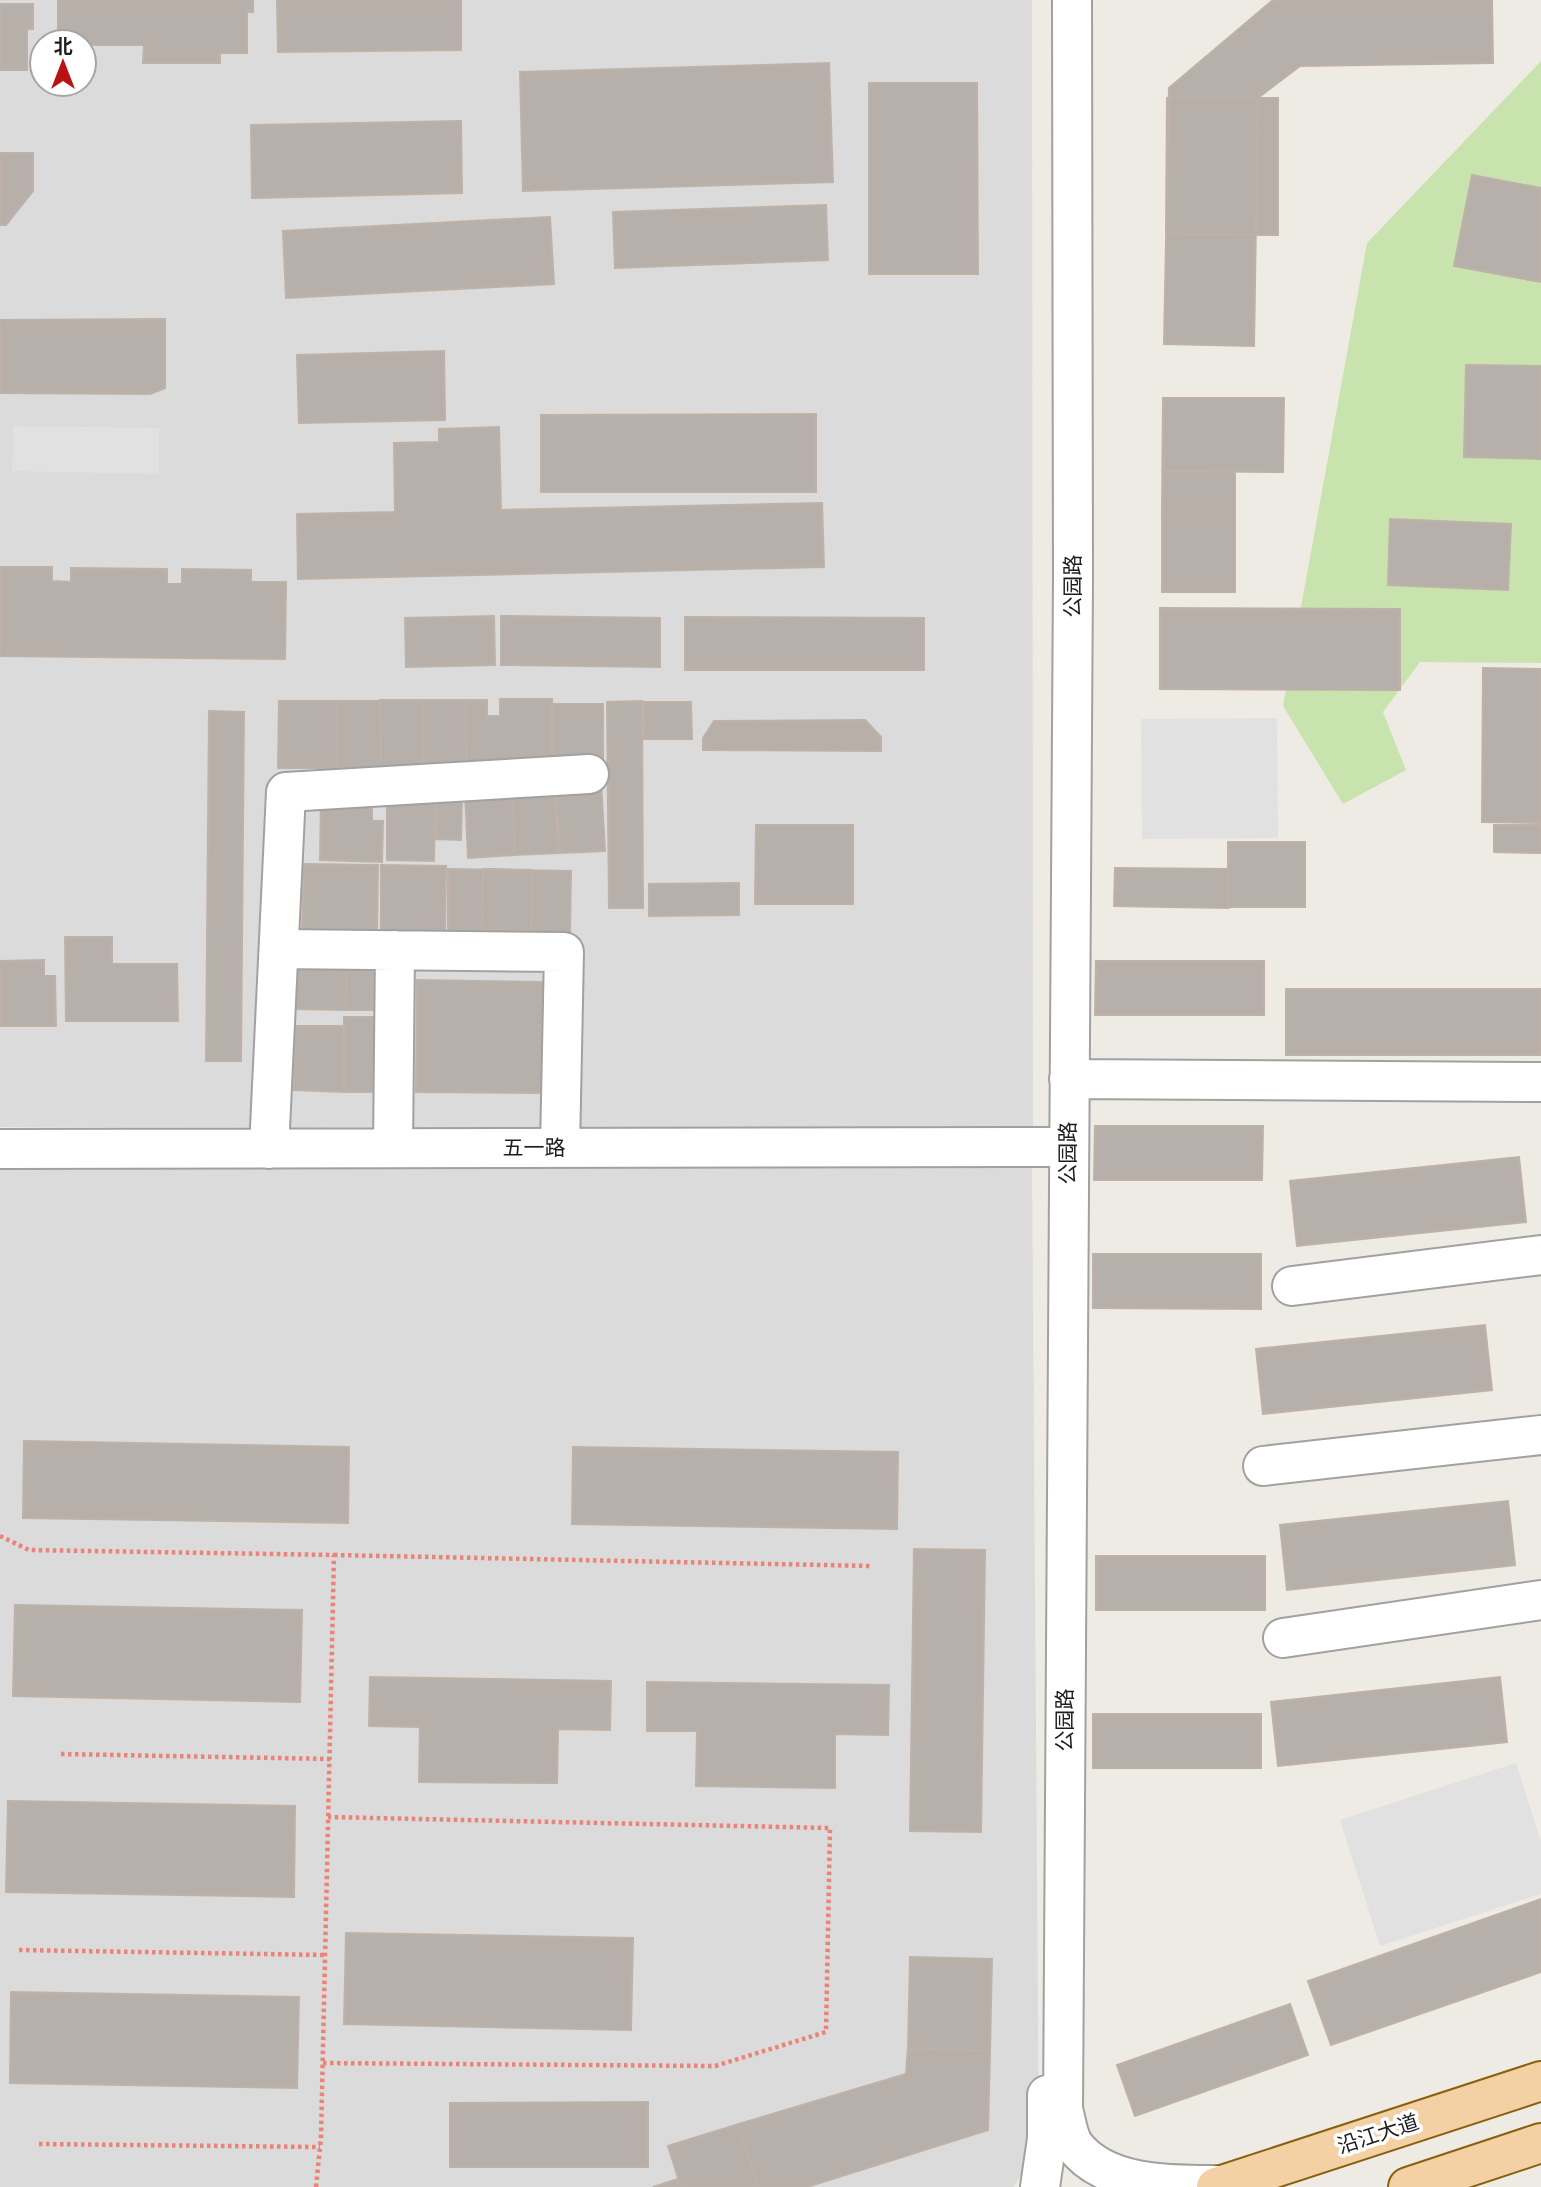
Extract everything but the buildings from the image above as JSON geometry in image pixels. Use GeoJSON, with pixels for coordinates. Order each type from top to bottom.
{"type":"FeatureCollection","features":[{"type":"Feature","properties":{"kind":"main road","name":"沿江大道"},"geometry":{"type":"LineString","coordinates":[[1218,2186],[1541,2081]]}},
{"type":"Feature","properties":{"kind":"main road"},"geometry":{"type":"LineString","coordinates":[[1408,2187],[1541,2143]]}},
{"type":"Feature","properties":{"kind":"street"},"geometry":{"type":"LineString","coordinates":[[1040,2187],[1047,2139],[1058,1147],[1050,0]]}},
{"type":"Feature","properties":{"kind":"street","name":"公园路"},"geometry":{"type":"LineString","coordinates":[[1072,0],[1073,578],[1069,1079],[1058,1147],[1063,2109],[1073,2144],[1098,2169],[1135,2180],[1218,2186]]}},
{"type":"Feature","properties":{"kind":"street"},"geometry":{"type":"LineString","coordinates":[[269,1149],[286,792],[589,774]]}},
{"type":"Feature","properties":{"kind":"street"},"geometry":{"type":"LineString","coordinates":[[279,949],[564,952],[559,1148]]}},
{"type":"Feature","properties":{"kind":"street"},"geometry":{"type":"LineString","coordinates":[[393,1148],[395,950]]}},
{"type":"Feature","properties":{"kind":"street"},"geometry":{"type":"LineString","coordinates":[[1069,1079],[1541,1082]]}},
{"type":"Feature","properties":{"kind":"street","name":"五一路"},"geometry":{"type":"LineString","coordinates":[[0,1149],[1058,1147]]}},
{"type":"Feature","properties":{"kind":"street"},"geometry":{"type":"LineString","coordinates":[[1292,1286],[1541,1255]]}},
{"type":"Feature","properties":{"kind":"street"},"geometry":{"type":"LineString","coordinates":[[1264,1466],[1541,1435]]}},
{"type":"Feature","properties":{"kind":"street"},"geometry":{"type":"LineString","coordinates":[[1283,1638],[1541,1600]]}},
{"type":"Feature","properties":{"kind":"path"},"geometry":{"type":"LineString","coordinates":[[0,1536],[29,1550],[871,1566]]}},
{"type":"Feature","properties":{"kind":"path"},"geometry":{"type":"LineString","coordinates":[[316,2187],[323,2063],[334,1555]]}},
{"type":"Feature","properties":{"kind":"path"},"geometry":{"type":"LineString","coordinates":[[61,1754],[330,1759]]}},
{"type":"Feature","properties":{"kind":"path"},"geometry":{"type":"LineString","coordinates":[[323,2063],[715,2066],[826,2032],[829,1896],[830,1828],[328,1817]]}},
{"type":"Feature","properties":{"kind":"path"},"geometry":{"type":"LineString","coordinates":[[19,1950],[325,1955]]}},
{"type":"Feature","properties":{"kind":"path"},"geometry":{"type":"LineString","coordinates":[[39,2144],[320,2147]]}},
{"type":"Feature","properties":{"kind":"shaded area"},"geometry":{"type":"Polygon","coordinates":[[[0,0],[1032,0],[1033,1130],[0,1127],[0,0]]]}},
{"type":"Feature","properties":{"kind":"shaded area"},"geometry":{"type":"Polygon","coordinates":[[[13,426],[159,428],[159,474],[12,471],[13,426]]]}},
{"type":"Feature","properties":{"kind":"shaded area"},"geometry":{"type":"Polygon","coordinates":[[[1277,718],[1278,838],[1142,839],[1141,719],[1277,718]]]}},
{"type":"Feature","properties":{"kind":"shaded area"},"geometry":{"type":"Polygon","coordinates":[[[0,1163],[1032,1168],[1039,2151],[1013,2187],[0,2187],[0,1163]]]}},
{"type":"Feature","properties":{"kind":"shaded area"},"geometry":{"type":"Polygon","coordinates":[[[1516,1763],[1541,1842],[1541,1894],[1380,1946],[1340,1820],[1516,1763]]]}},
{"type":"Feature","properties":{"kind":"green space"},"geometry":{"type":"Polygon","coordinates":[[[1541,61],[1541,663],[1420,662],[1383,712],[1406,770],[1343,804],[1283,706],[1367,243],[1541,61]]]}}]}
